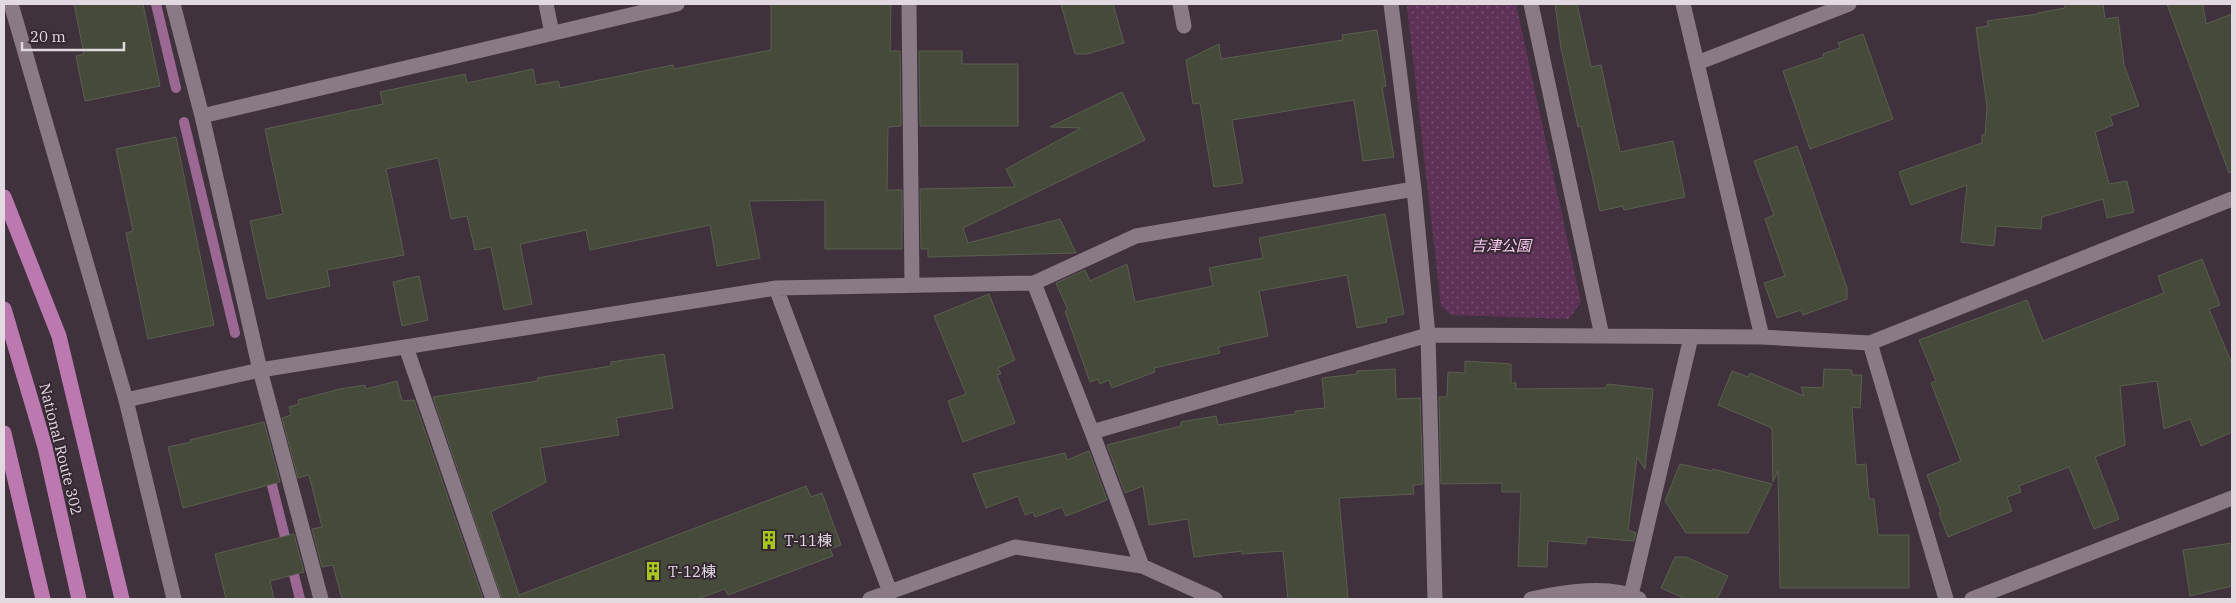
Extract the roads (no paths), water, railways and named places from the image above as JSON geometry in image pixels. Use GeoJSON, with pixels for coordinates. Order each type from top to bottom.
{"type":"FeatureCollection","features":[{"type":"Feature","properties":{"kind":"highway"},"geometry":{"type":"LineString","coordinates":[[4,197],[59,336],[122,599]]}},
{"type":"Feature","properties":{"kind":"highway","name":"National Route 302"},"geometry":{"type":"LineString","coordinates":[[4,309],[45,447],[79,599]]}},
{"type":"Feature","properties":{"kind":"highway"},"geometry":{"type":"LineString","coordinates":[[4,433],[43,599]]}},
{"type":"Feature","properties":{"kind":"street"},"geometry":{"type":"LineString","coordinates":[[11,4],[126,400],[174,599]]}},
{"type":"Feature","properties":{"kind":"street"},"geometry":{"type":"LineString","coordinates":[[173,4],[202,116],[260,370],[321,599]]}},
{"type":"Feature","properties":{"kind":"street"},"geometry":{"type":"LineString","coordinates":[[546,4],[552,33]]}},
{"type":"Feature","properties":{"kind":"street"},"geometry":{"type":"LineString","coordinates":[[202,116],[677,4]]}},
{"type":"Feature","properties":{"kind":"street"},"geometry":{"type":"LineString","coordinates":[[909,4],[912,285]]}},
{"type":"Feature","properties":{"kind":"street"},"geometry":{"type":"LineString","coordinates":[[1180,4],[1184,26]]}},
{"type":"Feature","properties":{"kind":"street"},"geometry":{"type":"LineString","coordinates":[[1391,4],[1414,189],[1428,335],[1435,599]]}},
{"type":"Feature","properties":{"kind":"street"},"geometry":{"type":"LineString","coordinates":[[1530,4],[1602,336]]}},
{"type":"Feature","properties":{"kind":"street"},"geometry":{"type":"LineString","coordinates":[[1683,4],[1762,337]]}},
{"type":"Feature","properties":{"kind":"street"},"geometry":{"type":"LineString","coordinates":[[1698,62],[1849,4]]}},
{"type":"Feature","properties":{"kind":"street"},"geometry":{"type":"LineString","coordinates":[[126,400],[260,370],[776,288],[1034,284],[1136,236],[1414,189]]}},
{"type":"Feature","properties":{"kind":"street"},"geometry":{"type":"LineString","coordinates":[[1092,432],[1428,335],[1762,337],[1870,343],[2232,198]]}},
{"type":"Feature","properties":{"kind":"street"},"geometry":{"type":"LineString","coordinates":[[1034,284],[1142,566]]}},
{"type":"Feature","properties":{"kind":"street"},"geometry":{"type":"LineString","coordinates":[[776,288],[890,592]]}},
{"type":"Feature","properties":{"kind":"street"},"geometry":{"type":"LineString","coordinates":[[1531,599],[1564,592],[1601,592],[1635,597],[1691,336]]}},
{"type":"Feature","properties":{"kind":"street"},"geometry":{"type":"LineString","coordinates":[[1870,343],[1946,599]]}},
{"type":"Feature","properties":{"kind":"street"},"geometry":{"type":"LineString","coordinates":[[406,347],[493,599]]}},
{"type":"Feature","properties":{"kind":"street"},"geometry":{"type":"LineString","coordinates":[[1972,599],[2232,498]]}},
{"type":"Feature","properties":{"kind":"street"},"geometry":{"type":"LineString","coordinates":[[870,599],[1015,547],[1142,566],[1215,599]]}},
{"type":"Feature","properties":{"kind":"waterway"},"geometry":{"type":"LineString","coordinates":[[156,4],[176,88]]}},
{"type":"Feature","properties":{"kind":"waterway"},"geometry":{"type":"LineString","coordinates":[[184,122],[235,333]]}},
{"type":"Feature","properties":{"kind":"waterway"},"geometry":{"type":"LineString","coordinates":[[269,473],[288,549]]}},
{"type":"Feature","properties":{"kind":"waterway"},"geometry":{"type":"LineString","coordinates":[[291,563],[300,599]]}},
{"type":"Feature","properties":{"kind":"place","name":"T-11棟"},"geometry":{"type":"Point","coordinates":[769,540]}},
{"type":"Feature","properties":{"kind":"place","name":"T-12棟"},"geometry":{"type":"Point","coordinates":[653,571]}},
{"type":"Feature","properties":{"kind":"park label","name":"吉津公園"},"geometry":{"type":"Point","coordinates":[1501,245]}}]}
